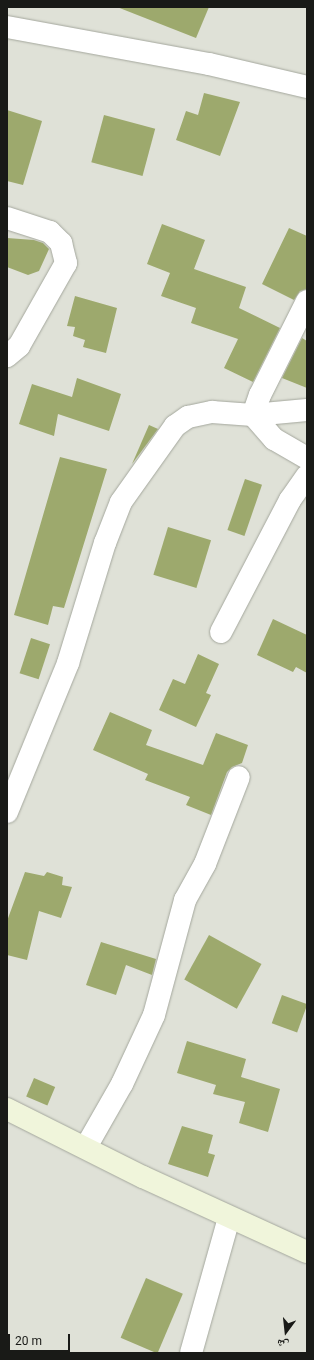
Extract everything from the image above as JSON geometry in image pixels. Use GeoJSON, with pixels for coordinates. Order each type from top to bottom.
{"type":"FeatureCollection","features":[{"type":"Feature","properties":{"kind":"street"},"geometry":{"type":"LineString","coordinates":[[7,27],[209,64],[307,86]]}},
{"type":"Feature","properties":{"kind":"street"},"geometry":{"type":"LineString","coordinates":[[7,218],[50,232],[61,243],[66,263],[19,346],[7,356]]}},
{"type":"Feature","properties":{"kind":"street"},"geometry":{"type":"LineString","coordinates":[[253,415],[260,395],[307,301]]}},
{"type":"Feature","properties":{"kind":"street"},"geometry":{"type":"LineString","coordinates":[[7,812],[68,663],[105,544],[121,502],[175,426],[188,417],[212,412],[253,415],[307,410]]}},
{"type":"Feature","properties":{"kind":"street"},"geometry":{"type":"LineString","coordinates":[[253,415],[274,439],[307,458]]}},
{"type":"Feature","properties":{"kind":"street"},"geometry":{"type":"LineString","coordinates":[[221,632],[290,500],[307,476]]}},
{"type":"Feature","properties":{"kind":"street"},"geometry":{"type":"LineString","coordinates":[[86,1147],[122,1084],[154,1015],[185,900],[205,864],[239,777]]}},
{"type":"Feature","properties":{"kind":"street"},"geometry":{"type":"LineString","coordinates":[[7,1109],[229,1218],[307,1252]]}},
{"type":"Feature","properties":{"kind":"street"},"geometry":{"type":"LineString","coordinates":[[191,1353],[229,1218]]}},
{"type":"Feature","properties":{"kind":"building"},"geometry":{"type":"Polygon","coordinates":[[[117,7],[209,7],[196,38],[117,7]]]}},
{"type":"Feature","properties":{"kind":"building"},"geometry":{"type":"Polygon","coordinates":[[[204,93],[240,102],[220,156],[176,140],[186,111],[198,115],[204,93]]]}},
{"type":"Feature","properties":{"kind":"building"},"geometry":{"type":"Polygon","coordinates":[[[7,110],[42,121],[23,185],[7,181],[7,110]]]}},
{"type":"Feature","properties":{"kind":"building"},"geometry":{"type":"Polygon","coordinates":[[[104,115],[155,129],[143,176],[91,162],[104,115]]]}},
{"type":"Feature","properties":{"kind":"building"},"geometry":{"type":"Polygon","coordinates":[[[162,224],[205,240],[194,269],[246,287],[239,308],[280,328],[253,382],[224,368],[238,339],[191,323],[196,308],[161,296],[170,273],[147,264],[162,224]]]}},
{"type":"Feature","properties":{"kind":"building"},"geometry":{"type":"Polygon","coordinates":[[[289,228],[307,236],[307,289],[300,291],[294,300],[262,284],[289,228]]]}},
{"type":"Feature","properties":{"kind":"building"},"geometry":{"type":"Polygon","coordinates":[[[7,238],[34,240],[43,243],[49,249],[39,271],[28,275],[7,267],[7,238]]]}},
{"type":"Feature","properties":{"kind":"building"},"geometry":{"type":"Polygon","coordinates":[[[75,296],[117,308],[106,353],[83,347],[85,340],[73,336],[75,327],[67,326],[75,296]]]}},
{"type":"Feature","properties":{"kind":"building"},"geometry":{"type":"Polygon","coordinates":[[[302,338],[307,341],[307,388],[282,378],[302,338]]]}},
{"type":"Feature","properties":{"kind":"building"},"geometry":{"type":"Polygon","coordinates":[[[77,378],[121,394],[109,431],[58,414],[54,436],[19,424],[32,384],[72,397],[77,378]]]}},
{"type":"Feature","properties":{"kind":"building"},"geometry":{"type":"Polygon","coordinates":[[[149,425],[158,429],[132,464],[149,425]]]}},
{"type":"Feature","properties":{"kind":"building"},"geometry":{"type":"Polygon","coordinates":[[[60,457],[107,469],[64,608],[53,606],[48,625],[14,615],[60,457]]]}},
{"type":"Feature","properties":{"kind":"building"},"geometry":{"type":"Polygon","coordinates":[[[245,479],[262,485],[244,536],[227,530],[245,479]]]}},
{"type":"Feature","properties":{"kind":"building"},"geometry":{"type":"Polygon","coordinates":[[[168,527],[211,540],[196,588],[153,575],[168,527]]]}},
{"type":"Feature","properties":{"kind":"building"},"geometry":{"type":"Polygon","coordinates":[[[273,619],[307,635],[307,673],[296,667],[293,672],[257,655],[273,619]]]}},
{"type":"Feature","properties":{"kind":"building"},"geometry":{"type":"Polygon","coordinates":[[[31,638],[50,644],[39,679],[20,673],[31,638]]]}},
{"type":"Feature","properties":{"kind":"building"},"geometry":{"type":"Polygon","coordinates":[[[198,654],[219,664],[206,693],[211,695],[196,727],[159,710],[173,679],[185,684],[198,654]]]}},
{"type":"Feature","properties":{"kind":"building"},"geometry":{"type":"Polygon","coordinates":[[[110,712],[152,730],[146,745],[203,765],[216,733],[248,745],[242,763],[232,767],[227,772],[211,815],[186,805],[190,797],[145,780],[148,774],[93,750],[110,712]]]}},
{"type":"Feature","properties":{"kind":"building"},"geometry":{"type":"Polygon","coordinates":[[[25,872],[44,876],[47,872],[63,877],[62,885],[72,887],[61,918],[39,911],[27,960],[7,955],[7,921],[25,872]]]}},
{"type":"Feature","properties":{"kind":"building"},"geometry":{"type":"Polygon","coordinates":[[[209,935],[261,964],[237,1009],[184,980],[209,935]]]}},
{"type":"Feature","properties":{"kind":"building"},"geometry":{"type":"Polygon","coordinates":[[[101,942],[156,959],[152,975],[126,965],[116,995],[86,985],[101,942]]]}},
{"type":"Feature","properties":{"kind":"building"},"geometry":{"type":"Polygon","coordinates":[[[282,995],[307,1004],[297,1032],[272,1023],[282,995]]]}},
{"type":"Feature","properties":{"kind":"building"},"geometry":{"type":"Polygon","coordinates":[[[187,1041],[246,1059],[241,1077],[280,1089],[268,1132],[239,1123],[245,1102],[213,1094],[216,1085],[177,1073],[187,1041]]]}},
{"type":"Feature","properties":{"kind":"building"},"geometry":{"type":"Polygon","coordinates":[[[34,1078],[55,1087],[47,1105],[26,1096],[34,1078]]]}},
{"type":"Feature","properties":{"kind":"building"},"geometry":{"type":"Polygon","coordinates":[[[182,1126],[213,1135],[208,1153],[215,1155],[208,1177],[168,1164],[182,1126]]]}},
{"type":"Feature","properties":{"kind":"building"},"geometry":{"type":"Polygon","coordinates":[[[146,1278],[183,1294],[158,1353],[121,1338],[146,1278]]]}}]}
